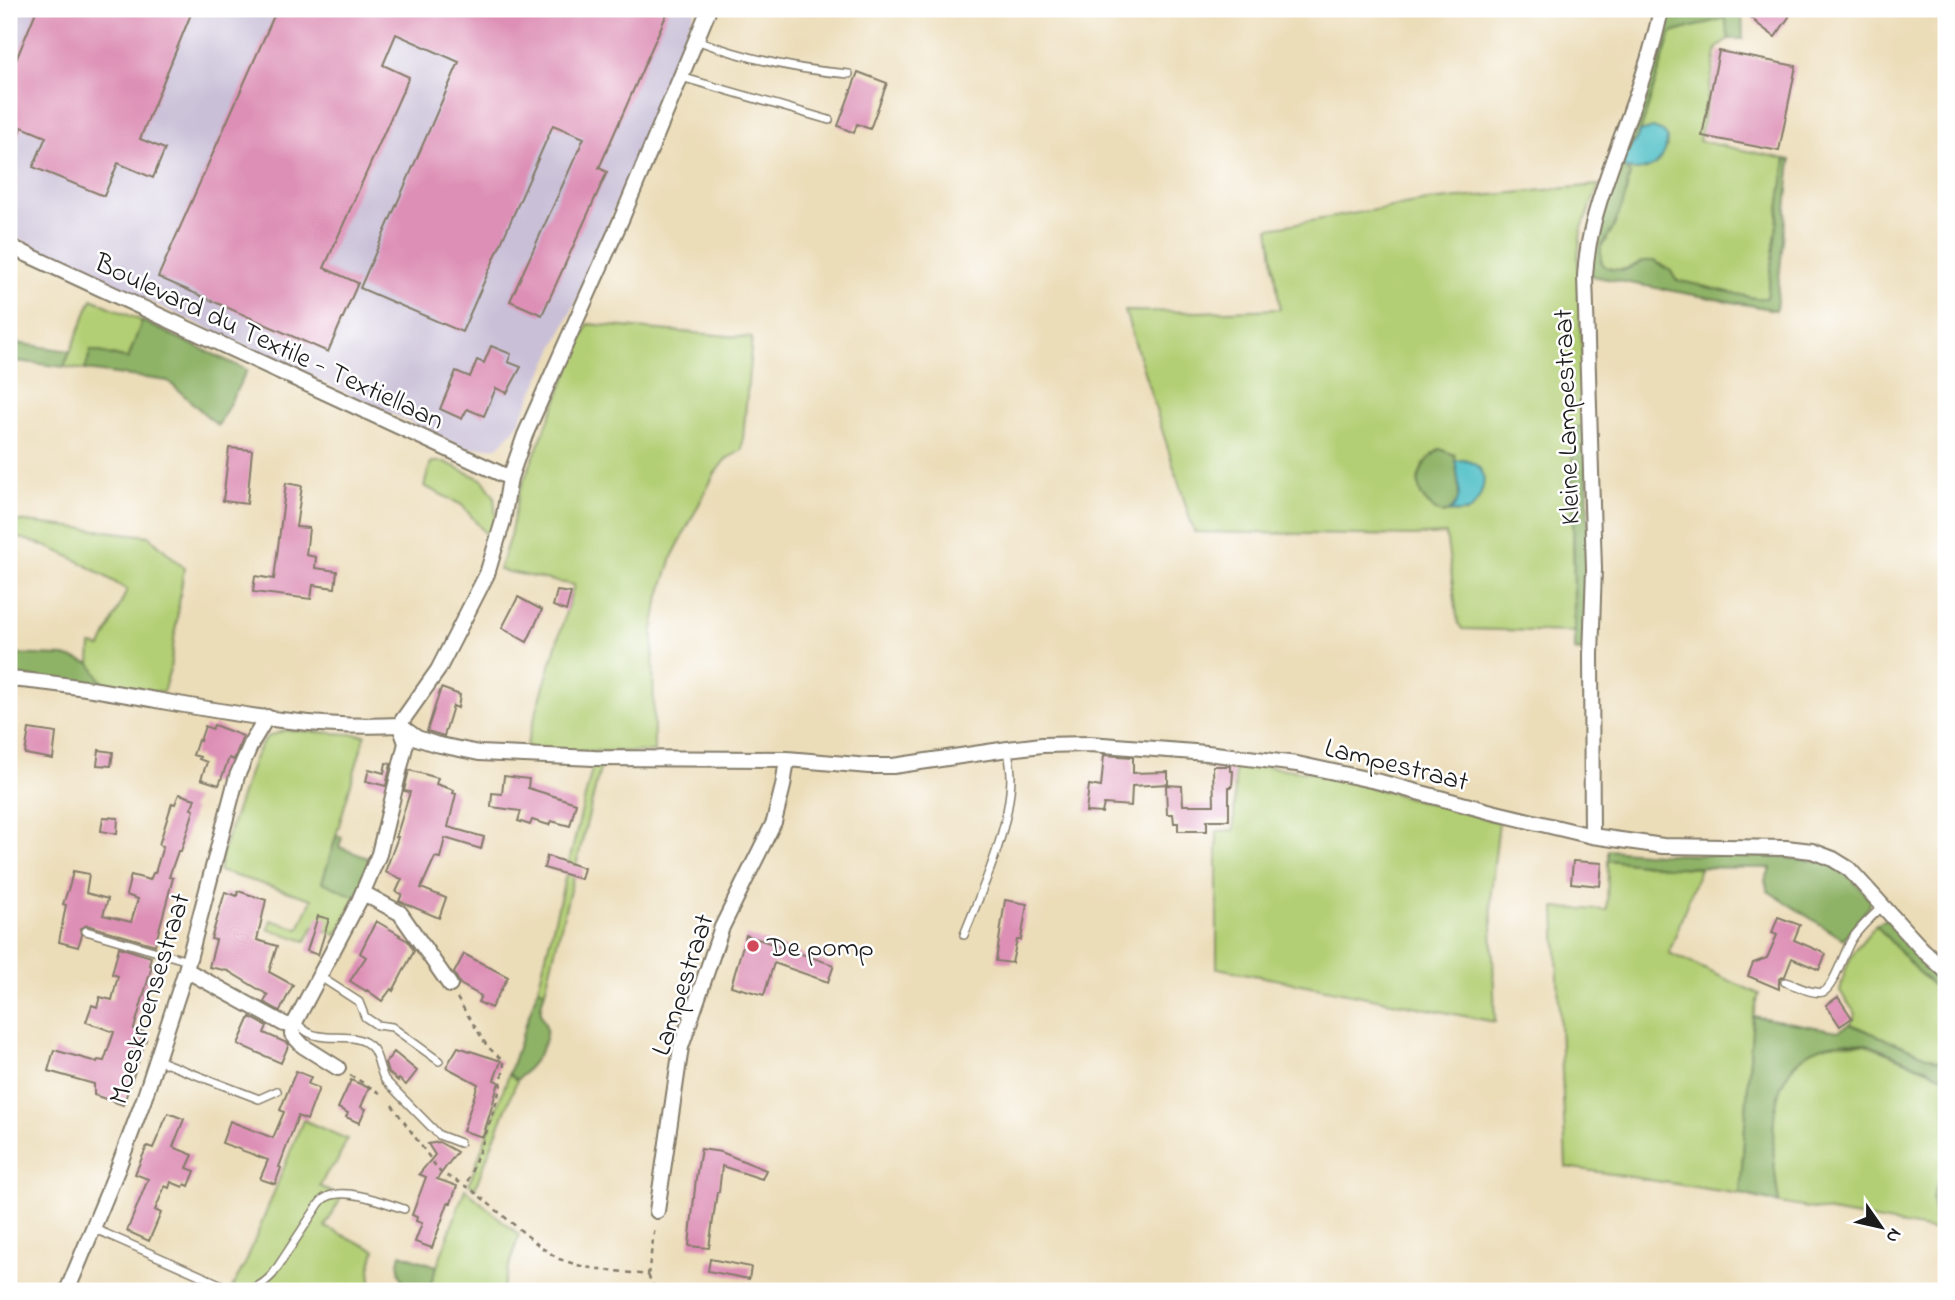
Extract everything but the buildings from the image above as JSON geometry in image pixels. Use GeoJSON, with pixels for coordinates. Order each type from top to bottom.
{"type":"FeatureCollection","features":[{"type":"Feature","properties":{"kind":"street"},"geometry":{"type":"LineString","coordinates":[[399,725],[438,670],[488,574],[503,521],[510,478],[525,435],[621,220],[709,9]]}},
{"type":"Feature","properties":{"kind":"street","name":"Kleine Lampestraat"},"geometry":{"type":"LineString","coordinates":[[1591,835],[1594,569],[1586,251],[1592,222],[1654,39],[1661,9]]}},
{"type":"Feature","properties":{"kind":"street","name":"Boulevard du Textile - Textiellaan"},"geometry":{"type":"LineString","coordinates":[[9,246],[510,478]]}},
{"type":"Feature","properties":{"kind":"street"},"geometry":{"type":"LineString","coordinates":[[9,678],[85,687],[267,718],[399,725]]}},
{"type":"Feature","properties":{"kind":"street","name":"Moeskroensestraat"},"geometry":{"type":"LineString","coordinates":[[66,1291],[127,1145],[157,1060],[187,966],[237,776],[252,742],[267,718]]}},
{"type":"Feature","properties":{"kind":"street"},"geometry":{"type":"LineString","coordinates":[[338,1068],[303,1046],[292,1034],[294,1024],[363,893],[379,854],[407,743],[399,725]]}},
{"type":"Feature","properties":{"kind":"street","name":"Lampestraat"},"geometry":{"type":"LineString","coordinates":[[399,725],[417,738],[479,752],[594,758],[787,760],[893,766],[1008,748],[1090,744],[1207,753],[1297,764],[1591,835],[1663,846],[1786,848],[1812,851],[1849,869],[1922,949],[1946,971]]}},
{"type":"Feature","properties":{"kind":"street","name":"Lampestraat"},"geometry":{"type":"LineString","coordinates":[[657,1211],[681,1047],[722,927],[774,821],[787,760]]}},
{"type":"Feature","properties":{"kind":"street"},"geometry":{"type":"LineString","coordinates":[[363,893],[400,913],[450,985]]}},
{"type":"Feature","properties":{"kind":"street"},"geometry":{"type":"LineString","coordinates":[[187,966],[284,1024],[294,1024]]}},
{"type":"Feature","properties":{"kind":"lane"},"geometry":{"type":"LineString","coordinates":[[696,40],[734,52],[816,71],[849,74]]}},
{"type":"Feature","properties":{"kind":"lane"},"geometry":{"type":"LineString","coordinates":[[681,77],[829,120]]}},
{"type":"Feature","properties":{"kind":"lane"},"geometry":{"type":"LineString","coordinates":[[964,935],[996,854],[1004,823],[1011,777],[1008,748]]}},
{"type":"Feature","properties":{"kind":"lane"},"geometry":{"type":"LineString","coordinates":[[1785,982],[1815,992],[1823,992],[1829,988],[1853,938],[1884,905]]}},
{"type":"Feature","properties":{"kind":"lane"},"geometry":{"type":"LineString","coordinates":[[86,932],[187,966]]}},
{"type":"Feature","properties":{"kind":"lane"},"geometry":{"type":"LineString","coordinates":[[319,976],[359,1002],[365,1017],[377,1025],[392,1027],[439,1061]]}},
{"type":"Feature","properties":{"kind":"lane"},"geometry":{"type":"LineString","coordinates":[[294,1024],[319,1036],[354,1037],[369,1045],[375,1052],[385,1080],[439,1135],[460,1143]]}},
{"type":"Feature","properties":{"kind":"lane"},"geometry":{"type":"LineString","coordinates":[[157,1060],[259,1099],[277,1091]]}},
{"type":"Feature","properties":{"kind":"lane"},"geometry":{"type":"LineString","coordinates":[[92,1230],[239,1291],[251,1290],[264,1284],[273,1275],[318,1204],[327,1197],[341,1193],[404,1209]]}},
{"type":"Feature","properties":{"kind":"path"},"geometry":{"type":"LineString","coordinates":[[450,985],[487,1046],[504,1062],[490,1120],[466,1186]]}},
{"type":"Feature","properties":{"kind":"path"},"geometry":{"type":"LineString","coordinates":[[338,1068],[385,1097]]}},
{"type":"Feature","properties":{"kind":"path"},"geometry":{"type":"LineString","coordinates":[[391,1105],[440,1172],[466,1186],[542,1248],[559,1259],[584,1267],[648,1275]]}},
{"type":"Feature","properties":{"kind":"path"},"geometry":{"type":"LineString","coordinates":[[656,1291],[648,1275],[657,1211]]}},
{"type":"Feature","properties":{"kind":"shaded area"},"geometry":{"type":"Polygon","coordinates":[[[9,9],[696,9],[578,297],[516,428],[498,447],[465,448],[9,234],[9,9]]]}},
{"type":"Feature","properties":{"kind":"green space"},"geometry":{"type":"Polygon","coordinates":[[[1666,9],[1742,9],[1743,39],[1729,39],[1725,18],[1671,33],[1640,132],[1627,153],[1620,152],[1666,9]]]}},
{"type":"Feature","properties":{"kind":"green space"},"geometry":{"type":"Polygon","coordinates":[[[1725,18],[1729,39],[1717,48],[1699,141],[1786,159],[1767,298],[1754,298],[1676,280],[1659,263],[1644,261],[1618,270],[1607,268],[1601,259],[1601,246],[1606,241],[1630,175],[1626,169],[1646,169],[1660,158],[1667,146],[1663,132],[1652,129],[1640,132],[1671,33],[1725,18]]]}},
{"type":"Feature","properties":{"kind":"green space"},"geometry":{"type":"Polygon","coordinates":[[[1786,159],[1791,160],[1776,310],[1591,276],[1590,261],[1616,165],[1630,174],[1625,198],[1613,229],[1601,246],[1601,261],[1604,266],[1625,270],[1644,261],[1654,261],[1671,271],[1676,280],[1754,298],[1767,298],[1786,159]]]}},
{"type":"Feature","properties":{"kind":"green space"},"geometry":{"type":"Polygon","coordinates":[[[1599,185],[1581,231],[1578,257],[1587,426],[1572,428],[1574,632],[1462,629],[1458,623],[1446,534],[1412,536],[1194,532],[1125,311],[1280,309],[1269,228],[1427,201],[1599,185]],[[1439,449],[1423,465],[1418,480],[1431,503],[1443,513],[1467,512],[1463,460],[1455,461],[1439,449]]]}},
{"type":"Feature","properties":{"kind":"green space"},"geometry":{"type":"Polygon","coordinates":[[[92,299],[142,321],[128,359],[91,350],[85,370],[64,367],[92,299]]]}},
{"type":"Feature","properties":{"kind":"green space"},"geometry":{"type":"Polygon","coordinates":[[[142,321],[247,370],[218,426],[168,381],[85,370],[91,350],[128,359],[142,321]]]}},
{"type":"Feature","properties":{"kind":"green space"},"geometry":{"type":"Polygon","coordinates":[[[588,324],[752,338],[742,450],[725,460],[715,473],[672,557],[658,602],[653,631],[654,752],[525,750],[574,585],[499,570],[510,536],[519,492],[588,324]]]}},
{"type":"Feature","properties":{"kind":"green space"},"geometry":{"type":"Polygon","coordinates":[[[9,342],[70,351],[64,367],[9,360],[9,342]]]}},
{"type":"Feature","properties":{"kind":"green space"},"geometry":{"type":"Polygon","coordinates":[[[1587,426],[1589,613],[1587,650],[1575,651],[1572,428],[1587,426]]]}},
{"type":"Feature","properties":{"kind":"green space"},"geometry":{"type":"Polygon","coordinates":[[[1440,449],[1455,455],[1459,489],[1456,504],[1443,514],[1425,500],[1419,483],[1424,466],[1440,449]]]}},
{"type":"Feature","properties":{"kind":"green space"},"geometry":{"type":"Polygon","coordinates":[[[431,462],[445,462],[483,480],[494,496],[496,519],[489,538],[462,505],[424,486],[431,462]]]}},
{"type":"Feature","properties":{"kind":"green space"},"geometry":{"type":"Polygon","coordinates":[[[9,520],[149,536],[184,568],[170,669],[163,692],[105,686],[90,663],[91,645],[101,647],[127,590],[55,550],[9,536],[9,520]]]}},
{"type":"Feature","properties":{"kind":"green space"},"geometry":{"type":"Polygon","coordinates":[[[9,654],[64,656],[90,663],[105,686],[9,675],[9,654]]]}},
{"type":"Feature","properties":{"kind":"green space"},"geometry":{"type":"Polygon","coordinates":[[[285,730],[365,735],[323,881],[356,897],[337,935],[314,926],[306,941],[268,929],[271,920],[299,929],[312,899],[219,871],[222,853],[253,761],[267,737],[285,730]]]}},
{"type":"Feature","properties":{"kind":"green space"},"geometry":{"type":"Polygon","coordinates":[[[1235,762],[1321,774],[1499,822],[1491,892],[1495,1022],[1217,968],[1217,831],[1234,830],[1235,762]]]}},
{"type":"Feature","properties":{"kind":"green space"},"geometry":{"type":"Polygon","coordinates":[[[593,765],[601,765],[545,991],[538,988],[593,765]]]}},
{"type":"Feature","properties":{"kind":"green space"},"geometry":{"type":"Polygon","coordinates":[[[337,835],[342,837],[339,847],[373,860],[356,897],[322,882],[337,835]]]}},
{"type":"Feature","properties":{"kind":"green space"},"geometry":{"type":"Polygon","coordinates":[[[1608,850],[1658,854],[1767,856],[1826,862],[1852,879],[1870,899],[1870,906],[1843,939],[1768,891],[1765,880],[1771,868],[1667,867],[1608,860],[1608,850]]]}},
{"type":"Feature","properties":{"kind":"green space"},"geometry":{"type":"Polygon","coordinates":[[[1608,860],[1700,868],[1669,953],[1759,994],[1753,1016],[1740,1194],[1566,1167],[1555,908],[1607,910],[1608,860]]]}},
{"type":"Feature","properties":{"kind":"green space"},"geometry":{"type":"Polygon","coordinates":[[[1886,919],[1946,979],[1946,997],[1917,971],[1876,925],[1886,919]]]}},
{"type":"Feature","properties":{"kind":"green space"},"geometry":{"type":"Polygon","coordinates":[[[1876,925],[1917,971],[1946,997],[1946,1064],[1850,1024],[1856,1014],[1840,992],[1842,981],[1852,956],[1876,925]]]}},
{"type":"Feature","properties":{"kind":"green space"},"geometry":{"type":"Polygon","coordinates":[[[538,988],[545,991],[541,1015],[546,1035],[537,1057],[517,1080],[509,1074],[538,988]]]}},
{"type":"Feature","properties":{"kind":"green space"},"geometry":{"type":"Polygon","coordinates":[[[1753,1016],[1838,1031],[1850,1024],[1946,1064],[1946,1077],[1861,1043],[1844,1042],[1823,1046],[1803,1056],[1789,1072],[1780,1091],[1775,1112],[1774,1159],[1779,1203],[1740,1194],[1753,1016]]]}},
{"type":"Feature","properties":{"kind":"green space"},"geometry":{"type":"Polygon","coordinates":[[[1832,1043],[1865,1044],[1946,1077],[1946,1163],[1932,1198],[1938,1231],[1779,1203],[1773,1128],[1779,1087],[1790,1068],[1806,1052],[1832,1043]]]}},
{"type":"Feature","properties":{"kind":"green space"},"geometry":{"type":"Polygon","coordinates":[[[509,1074],[517,1080],[475,1188],[469,1184],[509,1074]]]}},
{"type":"Feature","properties":{"kind":"green space"},"geometry":{"type":"Polygon","coordinates":[[[303,1120],[347,1139],[337,1162],[327,1172],[320,1186],[341,1198],[325,1227],[375,1250],[370,1269],[372,1291],[245,1291],[232,1287],[246,1262],[303,1120]]]}},
{"type":"Feature","properties":{"kind":"green space"},"geometry":{"type":"Polygon","coordinates":[[[1946,1163],[1946,1234],[1938,1231],[1932,1198],[1946,1163]]]}},
{"type":"Feature","properties":{"kind":"green space"},"geometry":{"type":"Polygon","coordinates":[[[465,1189],[519,1235],[502,1291],[428,1291],[465,1189]]]}},
{"type":"Feature","properties":{"kind":"green space"},"geometry":{"type":"Polygon","coordinates":[[[401,1254],[437,1266],[428,1291],[400,1291],[403,1283],[399,1269],[401,1254]]]}},
{"type":"Feature","properties":{"kind":"water"},"geometry":{"type":"Polygon","coordinates":[[[1653,128],[1667,137],[1659,161],[1646,169],[1621,166],[1640,132],[1653,128]]]}},
{"type":"Feature","properties":{"kind":"water"},"geometry":{"type":"Polygon","coordinates":[[[1455,461],[1471,462],[1480,470],[1483,474],[1483,486],[1470,511],[1449,512],[1459,495],[1455,461]]]}},
{"type":"Feature","properties":{"kind":"place","name":"De pomp"},"geometry":{"type":"Point","coordinates":[753,946]}}]}
